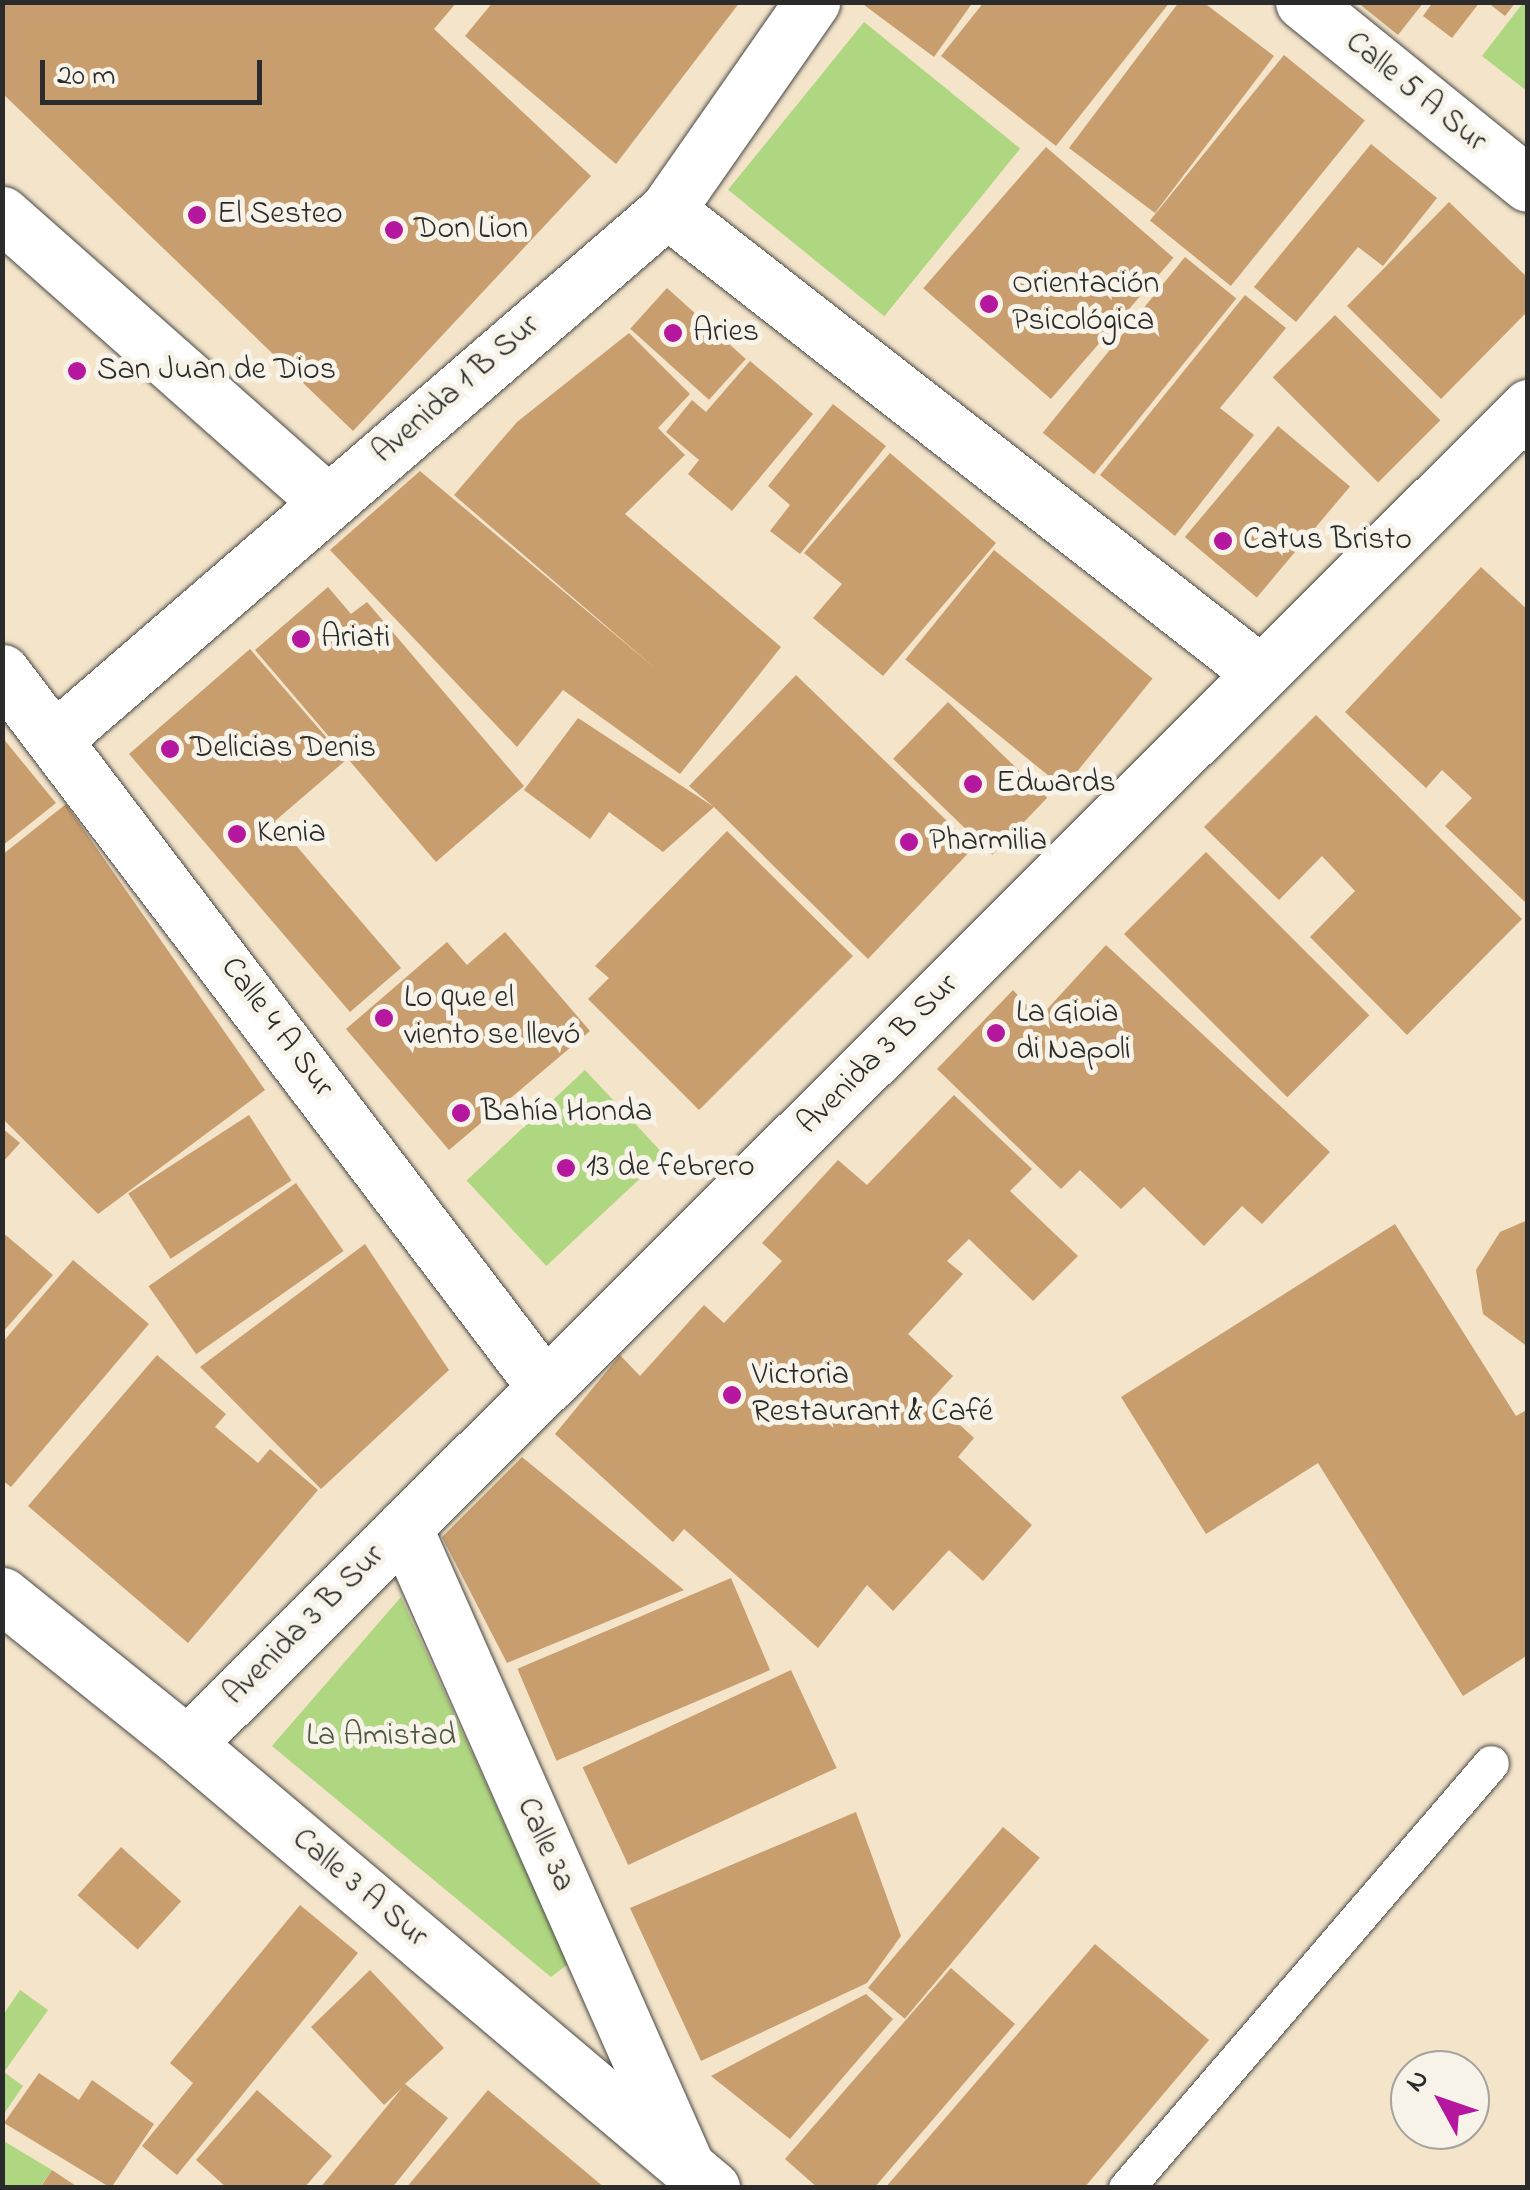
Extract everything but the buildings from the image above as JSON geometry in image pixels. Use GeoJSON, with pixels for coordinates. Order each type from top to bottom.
{"type":"FeatureCollection","features":[{"type":"Feature","properties":{"kind":"street","name":"Avenida 1 B Sur"},"geometry":{"type":"LineString","coordinates":[[57,737],[667,210],[812,2]]}},
{"type":"Feature","properties":{"kind":"street","name":"Calle 5 A Sur"},"geometry":{"type":"LineString","coordinates":[[1303,2],[1528,184]]}},
{"type":"Feature","properties":{"kind":"street"},"geometry":{"type":"LineString","coordinates":[[667,210],[1261,674]]}},
{"type":"Feature","properties":{"kind":"street"},"geometry":{"type":"LineString","coordinates":[[2,214],[327,502]]}},
{"type":"Feature","properties":{"kind":"street","name":"Avenida 3 B Sur"},"geometry":{"type":"LineString","coordinates":[[186,1744],[1528,406]]}},
{"type":"Feature","properties":{"kind":"street","name":"Calle 4 A Sur"},"geometry":{"type":"LineString","coordinates":[[2,672],[57,737],[545,1387]]}},
{"type":"Feature","properties":{"kind":"street","name":"Calle 3a"},"geometry":{"type":"LineString","coordinates":[[404,1527],[699,2175]]}},
{"type":"Feature","properties":{"kind":"street","name":"Calle 3 A Sur"},"geometry":{"type":"LineString","coordinates":[[2,1595],[186,1744],[699,2175]]}},
{"type":"Feature","properties":{"kind":"lane"},"geometry":{"type":"LineString","coordinates":[[1126,2188],[1491,1764]]}},
{"type":"Feature","properties":{"kind":"green space"},"geometry":{"type":"Polygon","coordinates":[[[1523,3],[1528,3],[1527,91],[1482,56],[1523,3]]]}},
{"type":"Feature","properties":{"kind":"green space"},"geometry":{"type":"Polygon","coordinates":[[[864,22],[1020,148],[884,316],[728,190],[864,22]]]}},
{"type":"Feature","properties":{"kind":"green space","name":"13 de febrero"},"geometry":{"type":"Polygon","coordinates":[[[585,1070],[665,1156],[546,1266],[467,1180],[585,1070]]]}},
{"type":"Feature","properties":{"kind":"green space","name":"La Amistad"},"geometry":{"type":"Polygon","coordinates":[[[401,1597],[568,1964],[551,1977],[272,1746],[401,1597]]]}},
{"type":"Feature","properties":{"kind":"green space"},"geometry":{"type":"Polygon","coordinates":[[[20,1990],[48,2010],[4,2072],[23,2086],[3,2115],[3,2015],[20,1990]]]}},
{"type":"Feature","properties":{"kind":"green space"},"geometry":{"type":"Polygon","coordinates":[[[2,2140],[52,2170],[40,2187],[3,2187],[2,2140]]]}},
{"type":"Feature","properties":{"kind":"place","name":"El Sesteo"},"geometry":{"type":"Point","coordinates":[197,215]}},
{"type":"Feature","properties":{"kind":"place","name":"Don Lion"},"geometry":{"type":"Point","coordinates":[394,230]}},
{"type":"Feature","properties":{"kind":"place","name":"Orientación Psicológica"},"geometry":{"type":"Point","coordinates":[989,304]}},
{"type":"Feature","properties":{"kind":"place","name":"Aries"},"geometry":{"type":"Point","coordinates":[673,333]}},
{"type":"Feature","properties":{"kind":"place","name":"San Juan de Dios"},"geometry":{"type":"Point","coordinates":[77,371]}},
{"type":"Feature","properties":{"kind":"place","name":"Catus Bristo"},"geometry":{"type":"Point","coordinates":[1223,541]}},
{"type":"Feature","properties":{"kind":"place","name":"Ariati"},"geometry":{"type":"Point","coordinates":[301,639]}},
{"type":"Feature","properties":{"kind":"place","name":"Delicias Denis"},"geometry":{"type":"Point","coordinates":[170,749]}},
{"type":"Feature","properties":{"kind":"place","name":"Edwards"},"geometry":{"type":"Point","coordinates":[973,784]}},
{"type":"Feature","properties":{"kind":"place","name":"Kenia"},"geometry":{"type":"Point","coordinates":[237,834]}},
{"type":"Feature","properties":{"kind":"place","name":"Pharmilia"},"geometry":{"type":"Point","coordinates":[909,842]}},
{"type":"Feature","properties":{"kind":"place","name":"Lo que el viento se llevó"},"geometry":{"type":"Point","coordinates":[384,1018]}},
{"type":"Feature","properties":{"kind":"place","name":"La Gioia di Napoli"},"geometry":{"type":"Point","coordinates":[996,1033]}},
{"type":"Feature","properties":{"kind":"place","name":"Bahía Honda"},"geometry":{"type":"Point","coordinates":[461,1113]}},
{"type":"Feature","properties":{"kind":"place","name":"13 de febrero"},"geometry":{"type":"Point","coordinates":[566,1168]}},
{"type":"Feature","properties":{"kind":"place","name":"Victoria Restaurant & Café"},"geometry":{"type":"Point","coordinates":[732,1395]}}]}
